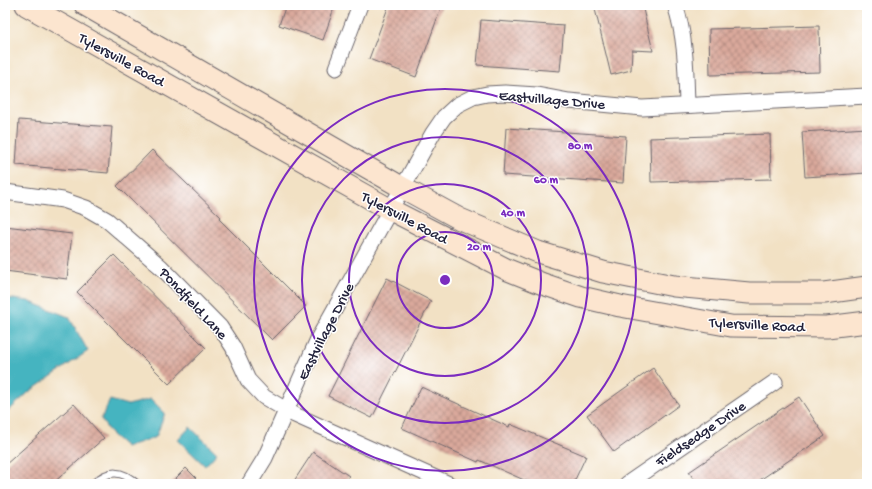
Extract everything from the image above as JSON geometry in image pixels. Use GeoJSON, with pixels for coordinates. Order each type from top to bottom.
{"type":"FeatureCollection","features":[{"type":"Feature","properties":{"kind":"main road","name":"Tylersville Road"},"geometry":{"type":"LineString","coordinates":[[26,5],[391,210],[508,270],[581,297],[620,306],[732,326],[827,327],[867,322]]}},
{"type":"Feature","properties":{"kind":"main road","name":"Tylersville Road"},"geometry":{"type":"LineString","coordinates":[[85,5],[403,188],[460,219],[508,241],[567,262],[635,279],[674,286],[749,293],[824,293],[867,287]]}},
{"type":"Feature","properties":{"kind":"street"},"geometry":{"type":"LineString","coordinates":[[336,68],[360,5]]}},
{"type":"Feature","properties":{"kind":"street"},"geometry":{"type":"LineString","coordinates":[[675,5],[680,17],[685,52],[687,105]]}},
{"type":"Feature","properties":{"kind":"street","name":"Eastvillage Drive"},"geometry":{"type":"LineString","coordinates":[[249,484],[265,458],[308,358],[318,339],[444,117],[457,105],[473,97],[505,93],[642,108],[867,96]]}},
{"type":"Feature","properties":{"kind":"street","name":"Pondfield Lane"},"geometry":{"type":"LineString","coordinates":[[5,192],[63,200],[86,208],[107,220],[161,267],[220,327],[233,347],[248,380],[255,389],[274,404],[286,411],[449,484]]}},
{"type":"Feature","properties":{"kind":"street","name":"Fieldsedge Drive"},"geometry":{"type":"LineString","coordinates":[[627,484],[775,382]]}},
{"type":"Feature","properties":{"kind":"lane"},"geometry":{"type":"LineString","coordinates":[[93,484],[111,473],[127,474],[137,484]]}},
{"type":"Feature","properties":{"kind":"water"},"geometry":{"type":"Polygon","coordinates":[[[5,298],[28,301],[69,317],[88,351],[29,392],[5,414],[5,298]]]}},
{"type":"Feature","properties":{"kind":"water"},"geometry":{"type":"Polygon","coordinates":[[[151,399],[165,413],[156,437],[126,447],[110,433],[101,419],[110,400],[128,405],[151,399]]]}},
{"type":"Feature","properties":{"kind":"water"},"geometry":{"type":"Polygon","coordinates":[[[190,427],[217,453],[205,466],[178,440],[190,427]]]}},
{"type":"Feature","properties":{"kind":"building"},"geometry":{"type":"Polygon","coordinates":[[[286,5],[335,5],[323,40],[279,25],[286,5]]]}},
{"type":"Feature","properties":{"kind":"building"},"geometry":{"type":"Polygon","coordinates":[[[389,5],[442,5],[416,77],[369,59],[389,5]]]}},
{"type":"Feature","properties":{"kind":"building"},"geometry":{"type":"Polygon","coordinates":[[[594,5],[642,5],[653,51],[632,50],[631,70],[611,75],[594,5]]]}},
{"type":"Feature","properties":{"kind":"building"},"geometry":{"type":"Polygon","coordinates":[[[481,20],[564,26],[560,71],[477,65],[481,20]]]}},
{"type":"Feature","properties":{"kind":"building"},"geometry":{"type":"Polygon","coordinates":[[[819,26],[820,72],[710,75],[709,29],[819,26]]]}},
{"type":"Feature","properties":{"kind":"building"},"geometry":{"type":"Polygon","coordinates":[[[19,120],[112,127],[108,173],[16,165],[19,120]]]}},
{"type":"Feature","properties":{"kind":"building"},"geometry":{"type":"Polygon","coordinates":[[[506,128],[626,136],[623,183],[503,175],[506,128]]]}},
{"type":"Feature","properties":{"kind":"building"},"geometry":{"type":"Polygon","coordinates":[[[867,128],[867,173],[805,177],[802,132],[867,128]]]}},
{"type":"Feature","properties":{"kind":"building"},"geometry":{"type":"Polygon","coordinates":[[[770,134],[771,179],[651,182],[650,138],[770,134]]]}},
{"type":"Feature","properties":{"kind":"building"},"geometry":{"type":"Polygon","coordinates":[[[152,150],[221,217],[219,219],[306,306],[272,340],[117,186],[152,150]]]}},
{"type":"Feature","properties":{"kind":"building"},"geometry":{"type":"Polygon","coordinates":[[[5,226],[72,234],[67,279],[5,271],[5,226]]]}},
{"type":"Feature","properties":{"kind":"building"},"geometry":{"type":"Polygon","coordinates":[[[114,255],[206,348],[169,384],[77,292],[114,255]]]}},
{"type":"Feature","properties":{"kind":"building"},"geometry":{"type":"Polygon","coordinates":[[[387,278],[431,301],[372,418],[328,396],[387,278]]]}},
{"type":"Feature","properties":{"kind":"building"},"geometry":{"type":"Polygon","coordinates":[[[653,368],[679,405],[614,452],[587,415],[653,368]]]}},
{"type":"Feature","properties":{"kind":"building"},"geometry":{"type":"Polygon","coordinates":[[[421,387],[509,427],[510,424],[586,456],[573,484],[533,484],[479,460],[478,462],[402,428],[421,387]]]}},
{"type":"Feature","properties":{"kind":"building"},"geometry":{"type":"Polygon","coordinates":[[[799,397],[825,436],[754,484],[697,484],[689,472],[799,397]]]}},
{"type":"Feature","properties":{"kind":"building"},"geometry":{"type":"Polygon","coordinates":[[[74,404],[104,438],[52,484],[5,484],[5,465],[74,404]]]}},
{"type":"Feature","properties":{"kind":"building"},"geometry":{"type":"Polygon","coordinates":[[[313,452],[349,476],[343,484],[292,484],[313,452]]]}},
{"type":"Feature","properties":{"kind":"building"},"geometry":{"type":"Polygon","coordinates":[[[186,468],[196,478],[190,484],[170,484],[186,468]]]}}]}
